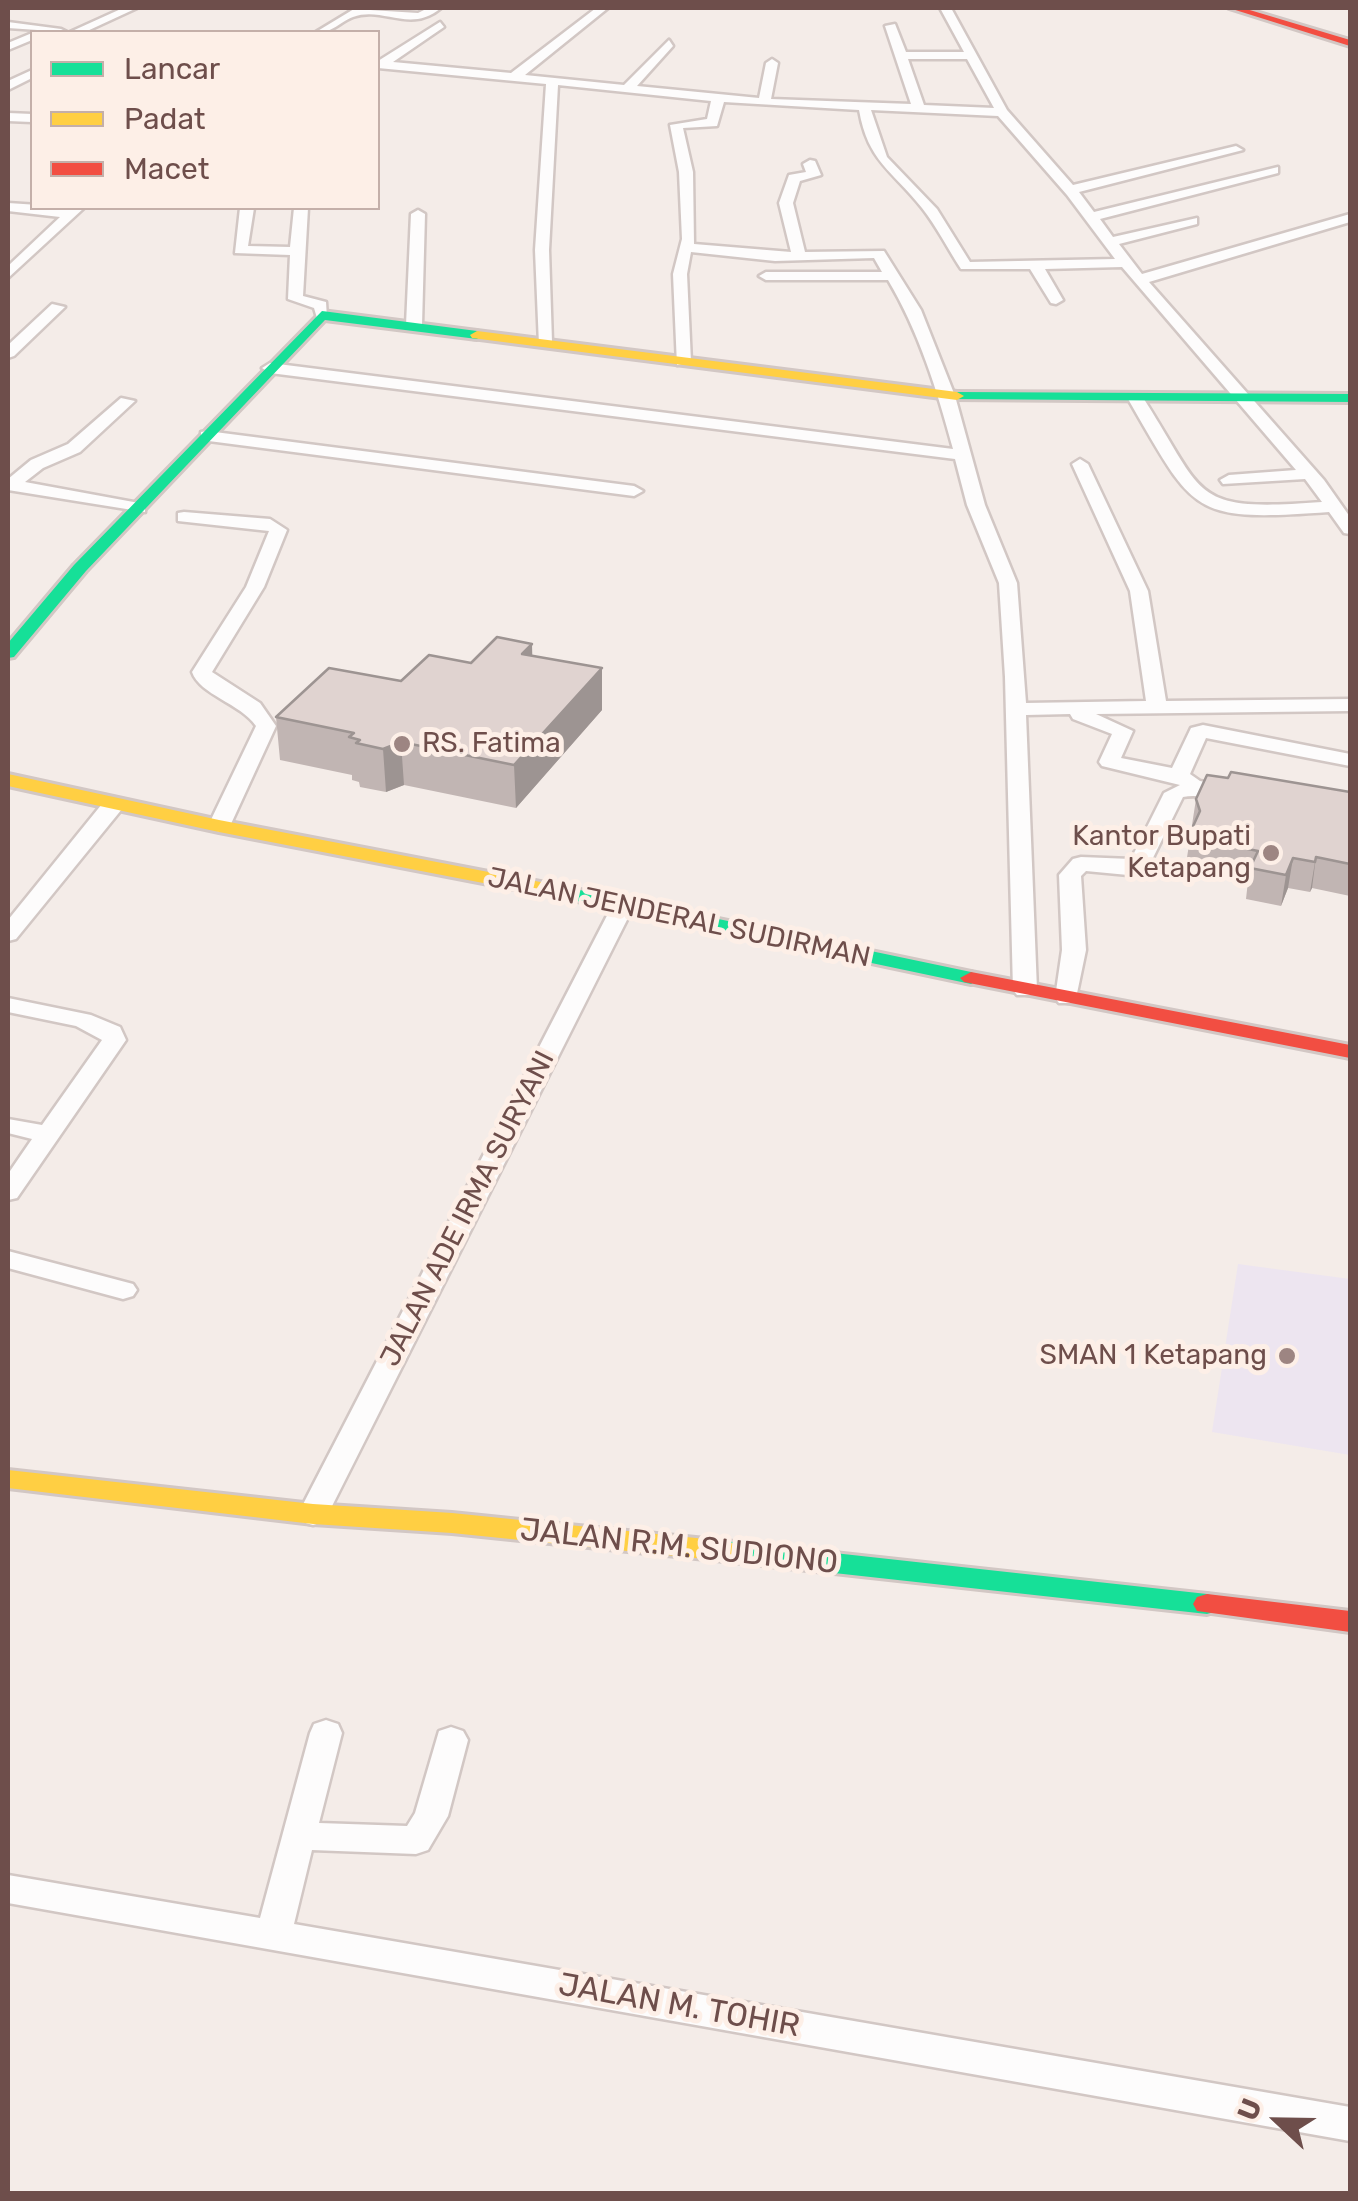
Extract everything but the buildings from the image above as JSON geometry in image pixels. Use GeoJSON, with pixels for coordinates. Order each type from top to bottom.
{"type":"FeatureCollection","features":[{"type":"Feature","properties":{"kind":"street"},"geometry":{"type":"LineString","coordinates":[[81,30],[131,8]]}},
{"type":"Feature","properties":{"kind":"street"},"geometry":{"type":"LineString","coordinates":[[325,30],[354,12],[420,17],[436,8]]}},
{"type":"Feature","properties":{"kind":"street"},"geometry":{"type":"LineString","coordinates":[[513,78],[602,8]]}},
{"type":"Feature","properties":{"kind":"street"},"geometry":{"type":"LineString","coordinates":[[946,8],[1002,112],[1070,190],[1139,280],[1310,474],[1350,530]]}},
{"type":"Feature","properties":{"kind":"street"},"geometry":{"type":"LineString","coordinates":[[1234,8],[1350,43]]}},
{"type":"Feature","properties":{"kind":"street"},"geometry":{"type":"LineString","coordinates":[[380,64],[440,25]]}},
{"type":"Feature","properties":{"kind":"street"},"geometry":{"type":"LineString","coordinates":[[891,26],[919,110]]}},
{"type":"Feature","properties":{"kind":"street"},"geometry":{"type":"LineString","coordinates":[[626,90],[669,44]]}},
{"type":"Feature","properties":{"kind":"street"},"geometry":{"type":"LineString","coordinates":[[904,56],[972,55]]}},
{"type":"Feature","properties":{"kind":"street"},"geometry":{"type":"LineString","coordinates":[[764,102],[772,63]]}},
{"type":"Feature","properties":{"kind":"street"},"geometry":{"type":"LineString","coordinates":[[380,64],[718,99],[1002,112]]}},
{"type":"Feature","properties":{"kind":"street"},"geometry":{"type":"LineString","coordinates":[[544,342],[542,250],[552,82]]}},
{"type":"Feature","properties":{"kind":"street"},"geometry":{"type":"LineString","coordinates":[[683,362],[680,274],[689,239],[686,172],[676,124],[714,124],[718,99]]}},
{"type":"Feature","properties":{"kind":"street"},"geometry":{"type":"LineString","coordinates":[[865,108],[870,135],[884,163],[931,209],[966,266],[1126,264]]}},
{"type":"Feature","properties":{"kind":"street"},"geometry":{"type":"LineString","coordinates":[[1070,190],[1236,150]]}},
{"type":"Feature","properties":{"kind":"street"},"geometry":{"type":"LineString","coordinates":[[798,256],[786,199],[794,178],[815,175],[810,164]]}},
{"type":"Feature","properties":{"kind":"street"},"geometry":{"type":"LineString","coordinates":[[1091,218],[1273,170]]}},
{"type":"Feature","properties":{"kind":"street"},"geometry":{"type":"LineString","coordinates":[[247,210],[240,250],[297,250]]}},
{"type":"Feature","properties":{"kind":"street"},"geometry":{"type":"LineString","coordinates":[[301,210],[294,299],[321,305],[322,315]]}},
{"type":"Feature","properties":{"kind":"street"},"geometry":{"type":"LineString","coordinates":[[8,274],[74,211]]}},
{"type":"Feature","properties":{"kind":"street"},"geometry":{"type":"LineString","coordinates":[[414,325],[418,214]]}},
{"type":"Feature","properties":{"kind":"street"},"geometry":{"type":"LineString","coordinates":[[1139,280],[1350,218]]}},
{"type":"Feature","properties":{"kind":"street"},"geometry":{"type":"LineString","coordinates":[[1110,242],[1192,222]]}},
{"type":"Feature","properties":{"kind":"street"},"geometry":{"type":"LineString","coordinates":[[685,247],[798,256],[879,254],[913,310],[947,396],[976,505],[1008,583],[1025,990]]}},
{"type":"Feature","properties":{"kind":"street"},"geometry":{"type":"LineString","coordinates":[[1035,265],[1056,300]]}},
{"type":"Feature","properties":{"kind":"street"},"geometry":{"type":"LineString","coordinates":[[766,276],[894,276]]}},
{"type":"Feature","properties":{"kind":"street"},"geometry":{"type":"LineString","coordinates":[[8,353],[57,307]]}},
{"type":"Feature","properties":{"kind":"street"},"geometry":{"type":"LineString","coordinates":[[322,315],[947,396],[1350,398]]}},
{"type":"Feature","properties":{"kind":"street"},"geometry":{"type":"LineString","coordinates":[[8,653],[80,568],[322,315]]}},
{"type":"Feature","properties":{"kind":"street"},"geometry":{"type":"LineString","coordinates":[[270,368],[962,455]]}},
{"type":"Feature","properties":{"kind":"street"},"geometry":{"type":"LineString","coordinates":[[1136,399],[1190,486],[1208,502],[1246,508],[1334,506]]}},
{"type":"Feature","properties":{"kind":"street"},"geometry":{"type":"LineString","coordinates":[[8,484],[37,464],[74,448],[127,401]]}},
{"type":"Feature","properties":{"kind":"street"},"geometry":{"type":"LineString","coordinates":[[207,436],[634,490]]}},
{"type":"Feature","properties":{"kind":"street"},"geometry":{"type":"LineString","coordinates":[[1080,464],[1139,590],[1158,708]]}},
{"type":"Feature","properties":{"kind":"street"},"geometry":{"type":"LineString","coordinates":[[1229,480],[1310,474]]}},
{"type":"Feature","properties":{"kind":"street"},"geometry":{"type":"LineString","coordinates":[[8,484],[139,508]]}},
{"type":"Feature","properties":{"kind":"street"},"geometry":{"type":"LineString","coordinates":[[184,516],[270,524],[278,530],[255,587],[202,672],[204,679],[260,713],[266,726],[220,826]]}},
{"type":"Feature","properties":{"kind":"street"},"geometry":{"type":"LineString","coordinates":[[1016,709],[1350,705]]}},
{"type":"Feature","properties":{"kind":"street"},"geometry":{"type":"LineString","coordinates":[[1060,709],[1123,731],[1109,762],[1258,797]]}},
{"type":"Feature","properties":{"kind":"street"},"geometry":{"type":"LineString","coordinates":[[1067,998],[1074,950],[1070,875],[1081,864],[1128,868],[1140,863],[1175,793],[1189,782],[1198,732],[1350,760]]}},
{"type":"Feature","properties":{"kind":"street","name":"JALAN JENDERAL SUDIRMAN"},"geometry":{"type":"LineString","coordinates":[[8,780],[220,826],[624,904],[1025,990],[1350,1052]]}},
{"type":"Feature","properties":{"kind":"street"},"geometry":{"type":"LineString","coordinates":[[8,934],[114,804]]}},
{"type":"Feature","properties":{"kind":"street","name":"JALAN ADE IRMA SURYANI"},"geometry":{"type":"LineString","coordinates":[[313,1514],[624,904]]}},
{"type":"Feature","properties":{"kind":"street"},"geometry":{"type":"LineString","coordinates":[[8,1005],[83,1020],[113,1035],[112,1044],[8,1192]]}},
{"type":"Feature","properties":{"kind":"street"},"geometry":{"type":"LineString","coordinates":[[8,1126],[48,1134]]}},
{"type":"Feature","properties":{"kind":"street"},"geometry":{"type":"LineString","coordinates":[[8,1260],[123,1290]]}},
{"type":"Feature","properties":{"kind":"street","name":"JALAN R.M. SUDIONO"},"geometry":{"type":"LineString","coordinates":[[8,1479],[313,1514],[452,1523],[1010,1580],[1350,1622]]}},
{"type":"Feature","properties":{"kind":"street"},"geometry":{"type":"LineString","coordinates":[[273,1935],[326,1733]]}},
{"type":"Feature","properties":{"kind":"street"},"geometry":{"type":"LineString","coordinates":[[299,1836],[416,1840],[432,1816],[451,1740]]}},
{"type":"Feature","properties":{"kind":"street","name":"JALAN M. TOHIR"},"geometry":{"type":"LineString","coordinates":[[8,1889],[1350,2124]]}},
{"type":"Feature","properties":{"kind":"shaded area","name":"SMAN 1 Ketapang"},"geometry":{"type":"Polygon","coordinates":[[[1238,1264],[1350,1279],[1350,1455],[1212,1432],[1238,1264]]]}},
{"type":"Feature","properties":{"kind":"traffic: fast"},"geometry":{"type":"LineString","coordinates":[[8,653],[80,568],[322,315],[477,335]]}},
{"type":"Feature","properties":{"kind":"traffic: fast"},"geometry":{"type":"LineString","coordinates":[[957,396],[1350,398]]}},
{"type":"Feature","properties":{"kind":"traffic: fast"},"geometry":{"type":"LineString","coordinates":[[561,892],[971,978]]}},
{"type":"Feature","properties":{"kind":"traffic: fast"},"geometry":{"type":"LineString","coordinates":[[725,1551],[1207,1604]]}},
{"type":"Feature","properties":{"kind":"traffic: slow"},"geometry":{"type":"LineString","coordinates":[[477,335],[957,396]]}},
{"type":"Feature","properties":{"kind":"traffic: slow"},"geometry":{"type":"LineString","coordinates":[[8,780],[219,826],[561,892]]}},
{"type":"Feature","properties":{"kind":"traffic: slow"},"geometry":{"type":"LineString","coordinates":[[8,1479],[313,1514],[452,1523],[725,1551]]}},
{"type":"Feature","properties":{"kind":"traffic: jam"},"geometry":{"type":"LineString","coordinates":[[1234,8],[1350,43]]}},
{"type":"Feature","properties":{"kind":"traffic: jam"},"geometry":{"type":"LineString","coordinates":[[971,978],[1350,1052]]}},
{"type":"Feature","properties":{"kind":"traffic: jam"},"geometry":{"type":"LineString","coordinates":[[1207,1604],[1350,1622]]}},
{"type":"Feature","properties":{"kind":"place","name":"RS. Fatima"},"geometry":{"type":"Point","coordinates":[402,744]}},
{"type":"Feature","properties":{"kind":"place","name":"Kantor Bupati Ketapang"},"geometry":{"type":"Point","coordinates":[1271,853]}},
{"type":"Feature","properties":{"kind":"place","name":"SMAN 1 Ketapang"},"geometry":{"type":"Point","coordinates":[1287,1356]}}]}
